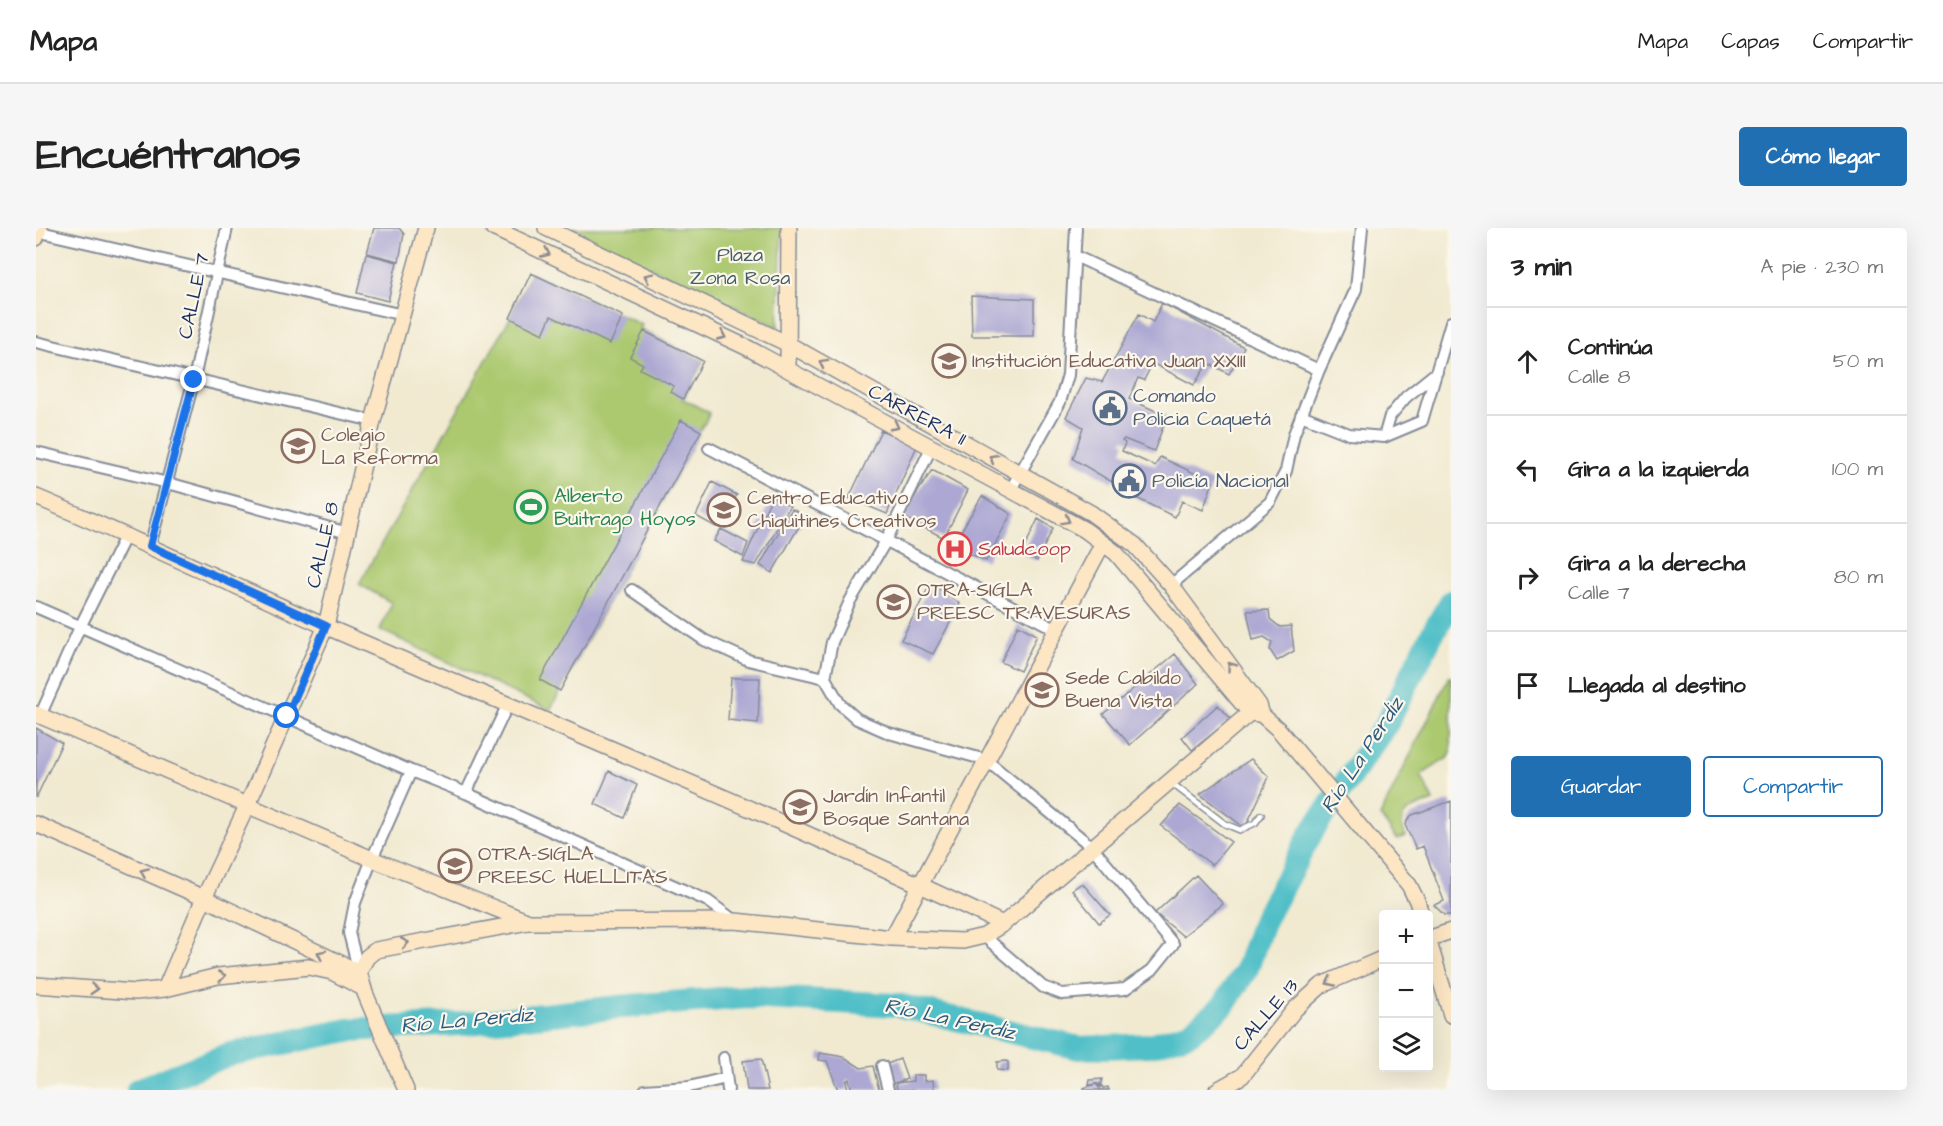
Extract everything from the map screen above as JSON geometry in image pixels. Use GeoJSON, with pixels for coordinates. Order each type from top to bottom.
{"type":"FeatureCollection","features":[{"type":"Feature","properties":{"kind":"street","name":"CALLE 7"},"geometry":{"type":"LineString","coordinates":[[150,546],[194,380],[227,228]]}},
{"type":"Feature","properties":{"kind":"street","name":"CALLE 8"},"geometry":{"type":"LineString","coordinates":[[165,989],[326,626],[373,421],[426,228]]}},
{"type":"Feature","properties":{"kind":"street","name":"CARRERA 11"},"geometry":{"type":"LineString","coordinates":[[493,228],[746,347],[1011,489],[1085,530],[1103,543],[1116,553],[1257,711],[1279,730],[1409,885],[1420,910]]}},
{"type":"Feature","properties":{"kind":"street","name":"CARRERA 11"},"geometry":{"type":"LineString","coordinates":[[546,228],[788,344],[1091,513],[1135,545],[1171,585],[1257,711]]}},
{"type":"Feature","properties":{"kind":"street"},"geometry":{"type":"LineString","coordinates":[[788,369],[789,228]]}},
{"type":"Feature","properties":{"kind":"street"},"geometry":{"type":"LineString","coordinates":[[1011,489],[1060,402],[1068,375],[1076,228]]}},
{"type":"Feature","properties":{"kind":"street"},"geometry":{"type":"LineString","coordinates":[[1171,585],[1270,502],[1286,471],[1294,434],[1319,370],[1356,289],[1362,228]]}},
{"type":"Feature","properties":{"kind":"street"},"geometry":{"type":"LineString","coordinates":[[37,232],[403,315]]}},
{"type":"Feature","properties":{"kind":"street"},"geometry":{"type":"LineString","coordinates":[[1075,256],[1319,370]]}},
{"type":"Feature","properties":{"kind":"street"},"geometry":{"type":"LineString","coordinates":[[1301,415],[1349,434],[1384,437],[1422,421],[1451,321]]}},
{"type":"Feature","properties":{"kind":"street"},"geometry":{"type":"LineString","coordinates":[[36,342],[373,421]]}},
{"type":"Feature","properties":{"kind":"street"},"geometry":{"type":"LineString","coordinates":[[1384,437],[1390,416],[1406,397],[1437,372]]}},
{"type":"Feature","properties":{"kind":"street"},"geometry":{"type":"LineString","coordinates":[[932,446],[886,541],[850,601],[832,642],[825,678],[840,704],[857,719],[889,733],[986,760],[1092,847],[1173,944],[1152,970],[1125,988],[1062,994],[1043,987],[984,936]]}},
{"type":"Feature","properties":{"kind":"street"},"geometry":{"type":"LineString","coordinates":[[709,448],[1057,630]]}},
{"type":"Feature","properties":{"kind":"street"},"geometry":{"type":"LineString","coordinates":[[36,452],[168,483],[348,533]]}},
{"type":"Feature","properties":{"kind":"street"},"geometry":{"type":"LineString","coordinates":[[36,497],[126,535],[326,626],[920,884],[1003,924]]}},
{"type":"Feature","properties":{"kind":"street"},"geometry":{"type":"LineString","coordinates":[[126,535],[38,715],[372,859],[529,922]]}},
{"type":"Feature","properties":{"kind":"street"},"geometry":{"type":"LineString","coordinates":[[892,938],[1103,543]]}},
{"type":"Feature","properties":{"kind":"street"},"geometry":{"type":"LineString","coordinates":[[632,591],[704,640],[748,660],[825,678]]}},
{"type":"Feature","properties":{"kind":"street"},"geometry":{"type":"LineString","coordinates":[[36,607],[466,793],[708,901],[735,921]]}},
{"type":"Feature","properties":{"kind":"street"},"geometry":{"type":"LineString","coordinates":[[466,793],[508,704]]}},
{"type":"Feature","properties":{"kind":"street"},"geometry":{"type":"LineString","coordinates":[[359,972],[367,957],[376,950],[529,922],[735,921],[892,938],[963,941],[984,936],[1003,924],[1169,781],[1257,711]]}},
{"type":"Feature","properties":{"kind":"street"},"geometry":{"type":"LineString","coordinates":[[406,1090],[364,990],[349,933],[355,903],[411,771]]}},
{"type":"Feature","properties":{"kind":"street"},"geometry":{"type":"LineString","coordinates":[[36,824],[204,898],[359,972]]}},
{"type":"Feature","properties":{"kind":"street"},"geometry":{"type":"LineString","coordinates":[[1433,937],[1451,931]]}},
{"type":"Feature","properties":{"kind":"street"},"geometry":{"type":"LineString","coordinates":[[1433,956],[1451,1015]]}},
{"type":"Feature","properties":{"kind":"street","name":"CALLE 13"},"geometry":{"type":"LineString","coordinates":[[1217,1090],[1242,1076],[1295,1009],[1322,985],[1379,960]]}},
{"type":"Feature","properties":{"kind":"street"},"geometry":{"type":"LineString","coordinates":[[36,985],[136,992],[165,989],[218,976],[309,967],[332,972],[364,990]]}},
{"type":"Feature","properties":{"kind":"street"},"geometry":{"type":"LineString","coordinates":[[724,1058],[728,1090]]}},
{"type":"Feature","properties":{"kind":"street"},"geometry":{"type":"LineString","coordinates":[[882,1066],[888,1090]]}},
{"type":"Feature","properties":{"kind":"street"},"geometry":{"type":"LineString","coordinates":[[645,1090],[689,1087],[726,1078]]}},
{"type":"Feature","properties":{"kind":"lane"},"geometry":{"type":"LineString","coordinates":[[1169,781],[1234,829],[1240,830],[1256,823],[1261,815]]}},
{"type":"Feature","properties":{"kind":"green space","name":"Plaza Zona Rosa"},"geometry":{"type":"Polygon","coordinates":[[[566,228],[782,228],[778,327],[759,318],[566,228]]]}},
{"type":"Feature","properties":{"kind":"green space","name":"Alberto Buitrago Hoyos"},"geometry":{"type":"Polygon","coordinates":[[[531,273],[642,325],[640,329],[703,361],[683,399],[710,413],[550,710],[380,630],[392,603],[359,584],[510,318],[531,273]]]}},
{"type":"Feature","properties":{"kind":"green space"},"geometry":{"type":"Polygon","coordinates":[[[1451,677],[1451,753],[1449,757],[1421,775],[1433,801],[1413,809],[1404,816],[1402,821],[1406,836],[1397,839],[1380,816],[1451,677]]]}},
{"type":"Feature","properties":{"kind":"building"},"geometry":{"type":"Polygon","coordinates":[[[374,228],[399,228],[404,234],[399,261],[367,253],[374,228]]]}},
{"type":"Feature","properties":{"kind":"building"},"geometry":{"type":"Polygon","coordinates":[[[366,254],[397,262],[388,301],[357,293],[366,254]]]}},
{"type":"Feature","properties":{"kind":"building"},"geometry":{"type":"Polygon","coordinates":[[[531,273],[623,316],[610,344],[551,316],[543,334],[510,318],[531,273]]]}},
{"type":"Feature","properties":{"kind":"building"},"geometry":{"type":"Polygon","coordinates":[[[971,296],[1034,299],[1034,336],[972,336],[971,296]]]}},
{"type":"Feature","properties":{"kind":"building","name":"Comando Policia Caquetá"},"geometry":{"type":"Polygon","coordinates":[[[1162,303],[1244,347],[1229,374],[1208,363],[1194,385],[1150,362],[1146,368],[1149,370],[1144,380],[1138,378],[1129,399],[1167,416],[1154,451],[1124,439],[1122,451],[1155,466],[1160,457],[1213,482],[1203,510],[1182,501],[1175,517],[1126,493],[1127,489],[1120,485],[1120,480],[1115,478],[1112,482],[1073,459],[1083,427],[1066,417],[1086,378],[1102,382],[1139,314],[1153,322],[1162,303]]]}},
{"type":"Feature","properties":{"kind":"building"},"geometry":{"type":"Polygon","coordinates":[[[644,331],[703,361],[683,399],[671,392],[674,386],[640,369],[643,364],[630,357],[644,331]]]}},
{"type":"Feature","properties":{"kind":"building"},"geometry":{"type":"Polygon","coordinates":[[[681,420],[701,431],[560,691],[540,680],[681,420]]]}},
{"type":"Feature","properties":{"kind":"building"},"geometry":{"type":"Polygon","coordinates":[[[881,430],[917,446],[887,514],[849,498],[881,430]]]}},
{"type":"Feature","properties":{"kind":"building"},"geometry":{"type":"Polygon","coordinates":[[[932,470],[968,490],[944,538],[902,516],[932,470]]]}},
{"type":"Feature","properties":{"kind":"building"},"geometry":{"type":"Polygon","coordinates":[[[712,482],[737,495],[716,527],[696,516],[712,482]]]}},
{"type":"Feature","properties":{"kind":"building"},"geometry":{"type":"Polygon","coordinates":[[[772,496],[790,506],[756,565],[743,562],[772,496]]]}},
{"type":"Feature","properties":{"kind":"building"},"geometry":{"type":"Polygon","coordinates":[[[982,496],[1011,514],[986,561],[952,546],[982,496]]]}},
{"type":"Feature","properties":{"kind":"building"},"geometry":{"type":"Polygon","coordinates":[[[792,509],[805,516],[772,573],[760,565],[792,509]]]}},
{"type":"Feature","properties":{"kind":"building"},"geometry":{"type":"Polygon","coordinates":[[[1038,519],[1053,528],[1037,561],[1022,553],[1038,519]]]}},
{"type":"Feature","properties":{"kind":"building"},"geometry":{"type":"Polygon","coordinates":[[[721,529],[748,543],[743,557],[714,541],[721,529]]]}},
{"type":"Feature","properties":{"kind":"building"},"geometry":{"type":"Polygon","coordinates":[[[931,583],[960,604],[933,654],[901,640],[931,583]]]}},
{"type":"Feature","properties":{"kind":"building"},"geometry":{"type":"Polygon","coordinates":[[[1269,610],[1270,619],[1280,627],[1291,626],[1294,651],[1277,661],[1270,650],[1272,642],[1264,637],[1253,640],[1247,611],[1269,610]]]}},
{"type":"Feature","properties":{"kind":"building"},"geometry":{"type":"Polygon","coordinates":[[[1018,625],[1037,635],[1020,671],[1001,662],[1018,625]]]}},
{"type":"Feature","properties":{"kind":"building"},"geometry":{"type":"Polygon","coordinates":[[[1175,654],[1198,684],[1130,745],[1103,714],[1175,654]]]}},
{"type":"Feature","properties":{"kind":"building"},"geometry":{"type":"Polygon","coordinates":[[[731,678],[760,678],[758,723],[728,720],[731,678]]]}},
{"type":"Feature","properties":{"kind":"building"},"geometry":{"type":"Polygon","coordinates":[[[1218,705],[1231,719],[1192,750],[1182,737],[1218,705]]]}},
{"type":"Feature","properties":{"kind":"building"},"geometry":{"type":"Polygon","coordinates":[[[36,728],[62,743],[36,798],[36,728]]]}},
{"type":"Feature","properties":{"kind":"building"},"geometry":{"type":"Polygon","coordinates":[[[1251,759],[1269,777],[1245,828],[1200,794],[1251,759]]]}},
{"type":"Feature","properties":{"kind":"building"},"geometry":{"type":"Polygon","coordinates":[[[609,771],[637,785],[624,818],[595,804],[609,771]]]}},
{"type":"Feature","properties":{"kind":"building"},"geometry":{"type":"Polygon","coordinates":[[[1451,801],[1451,915],[1444,915],[1434,905],[1444,901],[1423,846],[1416,849],[1406,827],[1407,820],[1412,815],[1451,801]]]}},
{"type":"Feature","properties":{"kind":"building"},"geometry":{"type":"Polygon","coordinates":[[[1180,805],[1231,842],[1212,865],[1161,826],[1180,805]]]}},
{"type":"Feature","properties":{"kind":"building"},"geometry":{"type":"Polygon","coordinates":[[[1196,875],[1223,904],[1183,936],[1155,913],[1196,875]]]}},
{"type":"Feature","properties":{"kind":"building"},"geometry":{"type":"Polygon","coordinates":[[[1082,883],[1110,915],[1099,923],[1072,890],[1082,883]]]}},
{"type":"Feature","properties":{"kind":"building"},"geometry":{"type":"Polygon","coordinates":[[[820,1053],[844,1057],[861,1068],[873,1066],[879,1090],[852,1090],[849,1079],[846,1081],[848,1090],[838,1090],[827,1061],[819,1060],[820,1053]]]}},
{"type":"Feature","properties":{"kind":"building"},"geometry":{"type":"Polygon","coordinates":[[[761,1059],[768,1090],[747,1090],[743,1061],[761,1059]]]}},
{"type":"Feature","properties":{"kind":"building"},"geometry":{"type":"Polygon","coordinates":[[[900,1059],[907,1079],[891,1084],[887,1064],[900,1059]]]}},
{"type":"Feature","properties":{"kind":"building"},"geometry":{"type":"Polygon","coordinates":[[[1006,1061],[1008,1071],[997,1070],[997,1062],[1006,1061]]]}},
{"type":"Feature","properties":{"kind":"building"},"geometry":{"type":"Polygon","coordinates":[[[913,1075],[924,1075],[924,1081],[933,1080],[934,1090],[897,1090],[896,1083],[913,1081],[913,1075]]]}},
{"type":"Feature","properties":{"kind":"building"},"geometry":{"type":"Polygon","coordinates":[[[1102,1079],[1100,1087],[1108,1087],[1109,1090],[1085,1090],[1084,1088],[1095,1084],[1089,1085],[1090,1080],[1102,1079]]]}},
{"type":"Feature","properties":{"kind":"waterway","name":"Río La Perdiz"},"geometry":{"type":"LineString","coordinates":[[138,1090],[230,1054],[348,1030],[459,1024],[629,1006],[748,997],[897,1005],[1079,1048],[1150,1045],[1190,1033],[1223,1006],[1247,968],[1263,922],[1313,830],[1387,723],[1432,634],[1451,602]]}},
{"type":"Feature","properties":{"kind":"place","name":"Institución Educativa Juan XXIII"},"geometry":{"type":"Point","coordinates":[949,361]}},
{"type":"Feature","properties":{"kind":"place","name":"Comando Policia Caquetá"},"geometry":{"type":"Point","coordinates":[1110,408]}},
{"type":"Feature","properties":{"kind":"place","name":"Colegio La Reforma"},"geometry":{"type":"Point","coordinates":[298,446]}},
{"type":"Feature","properties":{"kind":"place","name":"Policía Nacional"},"geometry":{"type":"Point","coordinates":[1129,481]}},
{"type":"Feature","properties":{"kind":"place","name":"Alberto Buitrago Hoyos"},"geometry":{"type":"Point","coordinates":[531,507]}},
{"type":"Feature","properties":{"kind":"place","name":"Centro Educativo Chiquitines Creativos"},"geometry":{"type":"Point","coordinates":[724,510]}},
{"type":"Feature","properties":{"kind":"place","name":"Saludcoop"},"geometry":{"type":"Point","coordinates":[955,549]}},
{"type":"Feature","properties":{"kind":"place","name":"OTRA-SIGLA PREESC TRAVESURAS"},"geometry":{"type":"Point","coordinates":[894,602]}},
{"type":"Feature","properties":{"kind":"place","name":"Sede Cabildo Buena Vista"},"geometry":{"type":"Point","coordinates":[1042,690]}},
{"type":"Feature","properties":{"kind":"place","name":"Jardín Infantil Bosque Santana"},"geometry":{"type":"Point","coordinates":[800,807]}},
{"type":"Feature","properties":{"kind":"place","name":"OTRA-SIGLA PREESC HUELLITAS"},"geometry":{"type":"Point","coordinates":[455,866]}},
{"type":"Feature","properties":{"kind":"route"},"geometry":{"type":"LineString","coordinates":[[194,380],[150,546],[326,626],[287,716]]}}]}
